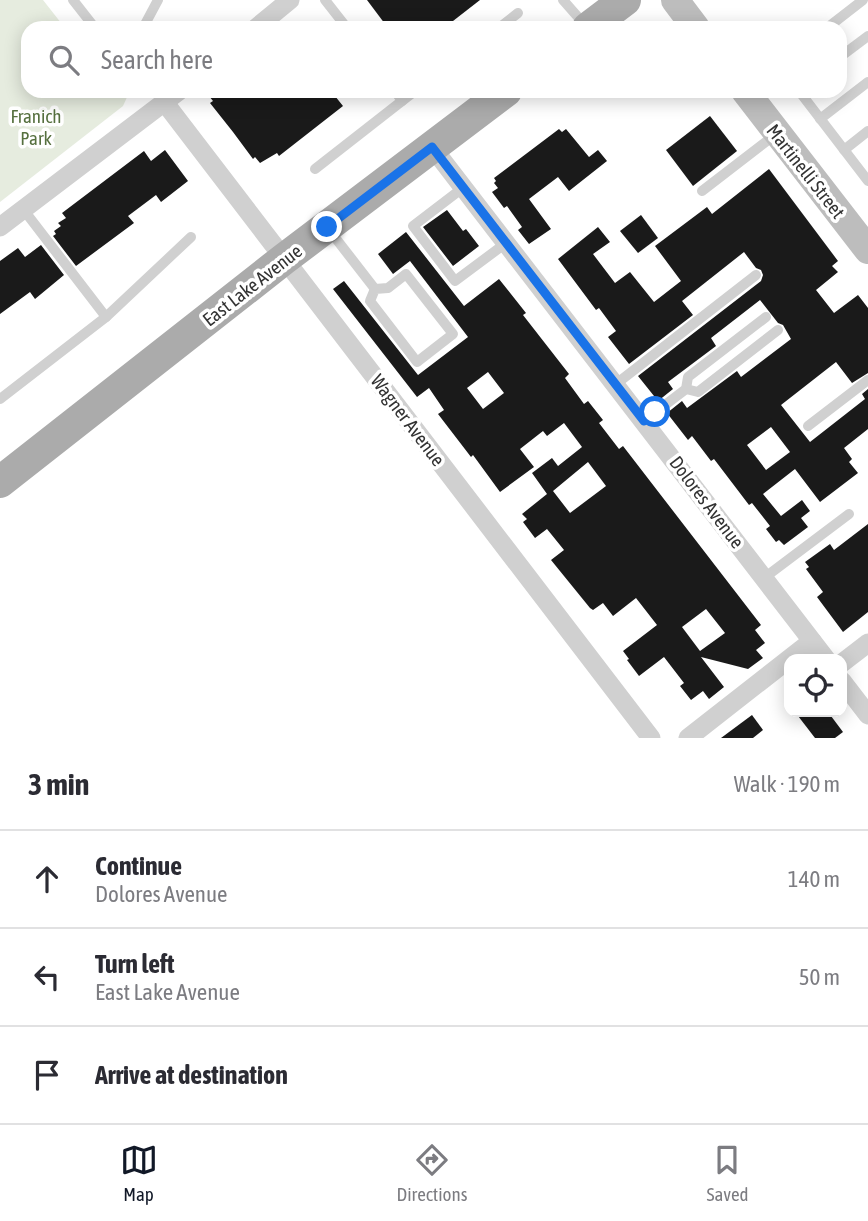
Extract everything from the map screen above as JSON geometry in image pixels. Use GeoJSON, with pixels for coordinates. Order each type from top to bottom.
{"type":"FeatureCollection","features":[{"type":"Feature","properties":{"kind":"main road"},"geometry":{"type":"LineString","coordinates":[[597,21],[625,0]]}},
{"type":"Feature","properties":{"kind":"main road","name":"East Lake Avenue"},"geometry":{"type":"LineString","coordinates":[[0,482],[497,98]]}},
{"type":"Feature","properties":{"kind":"street"},"geometry":{"type":"LineString","coordinates":[[264,21],[290,0]]}},
{"type":"Feature","properties":{"kind":"street"},"geometry":{"type":"LineString","coordinates":[[675,0],[691,21]]}},
{"type":"Feature","properties":{"kind":"street"},"geometry":{"type":"LineString","coordinates":[[0,227],[163,98]]}},
{"type":"Feature","properties":{"kind":"street","name":"Wagner Avenue"},"geometry":{"type":"LineString","coordinates":[[169,98],[284,260],[651,738]]}},
{"type":"Feature","properties":{"kind":"street","name":"Martinelli Street"},"geometry":{"type":"LineString","coordinates":[[750,98],[868,250]]}},
{"type":"Feature","properties":{"kind":"street","name":"Dolores Avenue"},"geometry":{"type":"LineString","coordinates":[[432,147],[821,654]]}},
{"type":"Feature","properties":{"kind":"street"},"geometry":{"type":"LineString","coordinates":[[688,738],[812,641]]}},
{"type":"Feature","properties":{"kind":"street"},"geometry":{"type":"LineString","coordinates":[[847,659],[868,643]]}},
{"type":"Feature","properties":{"kind":"street"},"geometry":{"type":"LineString","coordinates":[[847,688],[868,715]]}},
{"type":"Feature","properties":{"kind":"lane"},"geometry":{"type":"LineString","coordinates":[[73,0],[90,21]]}},
{"type":"Feature","properties":{"kind":"lane"},"geometry":{"type":"LineString","coordinates":[[147,21],[158,0]]}},
{"type":"Feature","properties":{"kind":"lane"},"geometry":{"type":"LineString","coordinates":[[325,0],[341,21]]}},
{"type":"Feature","properties":{"kind":"lane"},"geometry":{"type":"LineString","coordinates":[[563,0],[582,21]]}},
{"type":"Feature","properties":{"kind":"lane"},"geometry":{"type":"LineString","coordinates":[[836,21],[863,0]]}},
{"type":"Feature","properties":{"kind":"lane"},"geometry":{"type":"LineString","coordinates":[[508,21],[518,13]]}},
{"type":"Feature","properties":{"kind":"lane"},"geometry":{"type":"LineString","coordinates":[[847,52],[868,36]]}},
{"type":"Feature","properties":{"kind":"lane"},"geometry":{"type":"LineString","coordinates":[[820,119],[868,82]]}},
{"type":"Feature","properties":{"kind":"lane"},"geometry":{"type":"LineString","coordinates":[[315,169],[406,98]]}},
{"type":"Feature","properties":{"kind":"lane"},"geometry":{"type":"LineString","coordinates":[[804,98],[868,180]]}},
{"type":"Feature","properties":{"kind":"lane"},"geometry":{"type":"LineString","coordinates":[[844,150],[868,131]]}},
{"type":"Feature","properties":{"kind":"lane"},"geometry":{"type":"LineString","coordinates":[[702,191],[777,133]]}},
{"type":"Feature","properties":{"kind":"lane"},"geometry":{"type":"LineString","coordinates":[[464,187],[413,226],[455,282],[506,243]]}},
{"type":"Feature","properties":{"kind":"lane"},"geometry":{"type":"LineString","coordinates":[[23,209],[106,317]]}},
{"type":"Feature","properties":{"kind":"lane"},"geometry":{"type":"LineString","coordinates":[[327,227],[375,289]]}},
{"type":"Feature","properties":{"kind":"lane"},"geometry":{"type":"LineString","coordinates":[[0,399],[106,317],[191,237]]}},
{"type":"Feature","properties":{"kind":"lane"},"geometry":{"type":"LineString","coordinates":[[406,274],[453,334],[417,362],[370,301],[375,289],[388,288],[406,274]]}},
{"type":"Feature","properties":{"kind":"lane"},"geometry":{"type":"LineString","coordinates":[[616,384],[756,275]]}},
{"type":"Feature","properties":{"kind":"lane"},"geometry":{"type":"LineString","coordinates":[[644,421],[686,389],[688,377],[766,317]]}},
{"type":"Feature","properties":{"kind":"lane"},"geometry":{"type":"LineString","coordinates":[[686,389],[698,392],[778,330]]}},
{"type":"Feature","properties":{"kind":"lane"},"geometry":{"type":"LineString","coordinates":[[808,426],[868,380]]}},
{"type":"Feature","properties":{"kind":"lane"},"geometry":{"type":"LineString","coordinates":[[764,578],[849,514]]}},
{"type":"Feature","properties":{"kind":"green space","name":"Franich Park"},"geometry":{"type":"Polygon","coordinates":[[[0,0],[43,0],[60,21],[21,21],[21,98],[127,98],[123,106],[0,202],[0,0]]]}},
{"type":"Feature","properties":{"kind":"building"},"geometry":{"type":"Polygon","coordinates":[[[367,0],[480,0],[453,21],[383,21],[367,0]]]}},
{"type":"Feature","properties":{"kind":"building"},"geometry":{"type":"Polygon","coordinates":[[[211,98],[337,98],[343,106],[279,156],[277,153],[260,163],[255,157],[253,159],[210,103],[213,101],[211,98]]]}},
{"type":"Feature","properties":{"kind":"building"},"geometry":{"type":"Polygon","coordinates":[[[710,116],[737,151],[693,186],[666,150],[710,116]]]}},
{"type":"Feature","properties":{"kind":"building"},"geometry":{"type":"Polygon","coordinates":[[[559,129],[562,132],[566,129],[589,157],[598,150],[607,161],[569,191],[558,177],[529,199],[551,229],[529,244],[518,230],[522,227],[507,206],[504,208],[492,192],[498,188],[494,178],[559,129]]]}},
{"type":"Feature","properties":{"kind":"building"},"geometry":{"type":"Polygon","coordinates":[[[165,150],[188,181],[161,202],[156,195],[128,216],[134,223],[76,266],[53,236],[56,234],[54,231],[61,226],[58,223],[66,218],[62,213],[144,151],[151,161],[165,150]]]}},
{"type":"Feature","properties":{"kind":"building"},"geometry":{"type":"Polygon","coordinates":[[[769,169],[838,261],[832,266],[838,272],[816,290],[834,313],[858,295],[868,308],[868,373],[852,383],[836,362],[781,405],[810,442],[865,399],[862,394],[868,389],[868,429],[844,448],[852,459],[849,462],[858,473],[820,502],[795,469],[763,494],[781,516],[802,500],[810,511],[801,518],[808,527],[784,545],[779,540],[776,542],[766,529],[770,526],[752,503],[749,505],[714,459],[711,461],[692,436],[688,440],[667,413],[682,401],[687,408],[737,371],[741,377],[791,339],[783,325],[778,323],[760,300],[711,338],[716,346],[668,382],[673,389],[658,401],[638,376],[761,281],[761,270],[756,268],[744,252],[682,301],[693,315],[629,364],[608,337],[616,331],[599,308],[596,310],[558,259],[598,227],[610,242],[593,254],[615,283],[630,272],[654,302],[681,281],[655,246],[707,207],[712,214],[769,169]],[[771,427],[747,445],[766,470],[790,452],[771,427]]]}},
{"type":"Feature","properties":{"kind":"building"},"geometry":{"type":"Polygon","coordinates":[[[447,210],[479,246],[453,266],[423,227],[447,210]]]}},
{"type":"Feature","properties":{"kind":"building"},"geometry":{"type":"Polygon","coordinates":[[[641,215],[658,238],[638,253],[620,231],[641,215]]]}},
{"type":"Feature","properties":{"kind":"building"},"geometry":{"type":"Polygon","coordinates":[[[406,232],[464,306],[499,279],[569,374],[565,378],[584,404],[588,401],[603,420],[599,423],[619,449],[623,446],[761,625],[755,630],[765,643],[756,650],[763,658],[748,669],[701,657],[724,687],[709,699],[703,691],[691,700],[680,686],[684,683],[664,657],[639,676],[623,651],[657,625],[636,598],[613,616],[603,603],[593,610],[590,608],[551,560],[564,550],[547,529],[535,538],[523,522],[527,519],[522,514],[547,494],[532,473],[552,458],[558,466],[582,447],[564,423],[547,436],[543,431],[520,449],[534,467],[500,492],[438,414],[444,410],[429,388],[417,397],[333,289],[344,281],[418,375],[468,337],[410,261],[393,274],[378,254],[406,232]],[[488,372],[467,388],[483,409],[504,393],[488,372]],[[588,462],[553,491],[570,513],[606,486],[588,462]],[[706,609],[682,627],[700,651],[725,633],[706,609]]]}},
{"type":"Feature","properties":{"kind":"building"},"geometry":{"type":"Polygon","coordinates":[[[41,245],[64,275],[35,299],[30,292],[0,314],[0,261],[18,248],[25,257],[41,245]]]}},
{"type":"Feature","properties":{"kind":"building"},"geometry":{"type":"Polygon","coordinates":[[[868,524],[868,612],[843,632],[817,597],[823,592],[806,569],[809,567],[805,562],[830,544],[834,550],[868,524]]]}},
{"type":"Feature","properties":{"kind":"building"},"geometry":{"type":"Polygon","coordinates":[[[752,715],[763,730],[753,738],[721,738],[752,715]]]}},
{"type":"Feature","properties":{"kind":"building"},"geometry":{"type":"Polygon","coordinates":[[[799,717],[832,717],[843,732],[835,738],[815,738],[799,717]]]}},
{"type":"Feature","properties":{"kind":"route"},"geometry":{"type":"LineString","coordinates":[[327,227],[432,147],[644,421],[655,412]]}}]}
